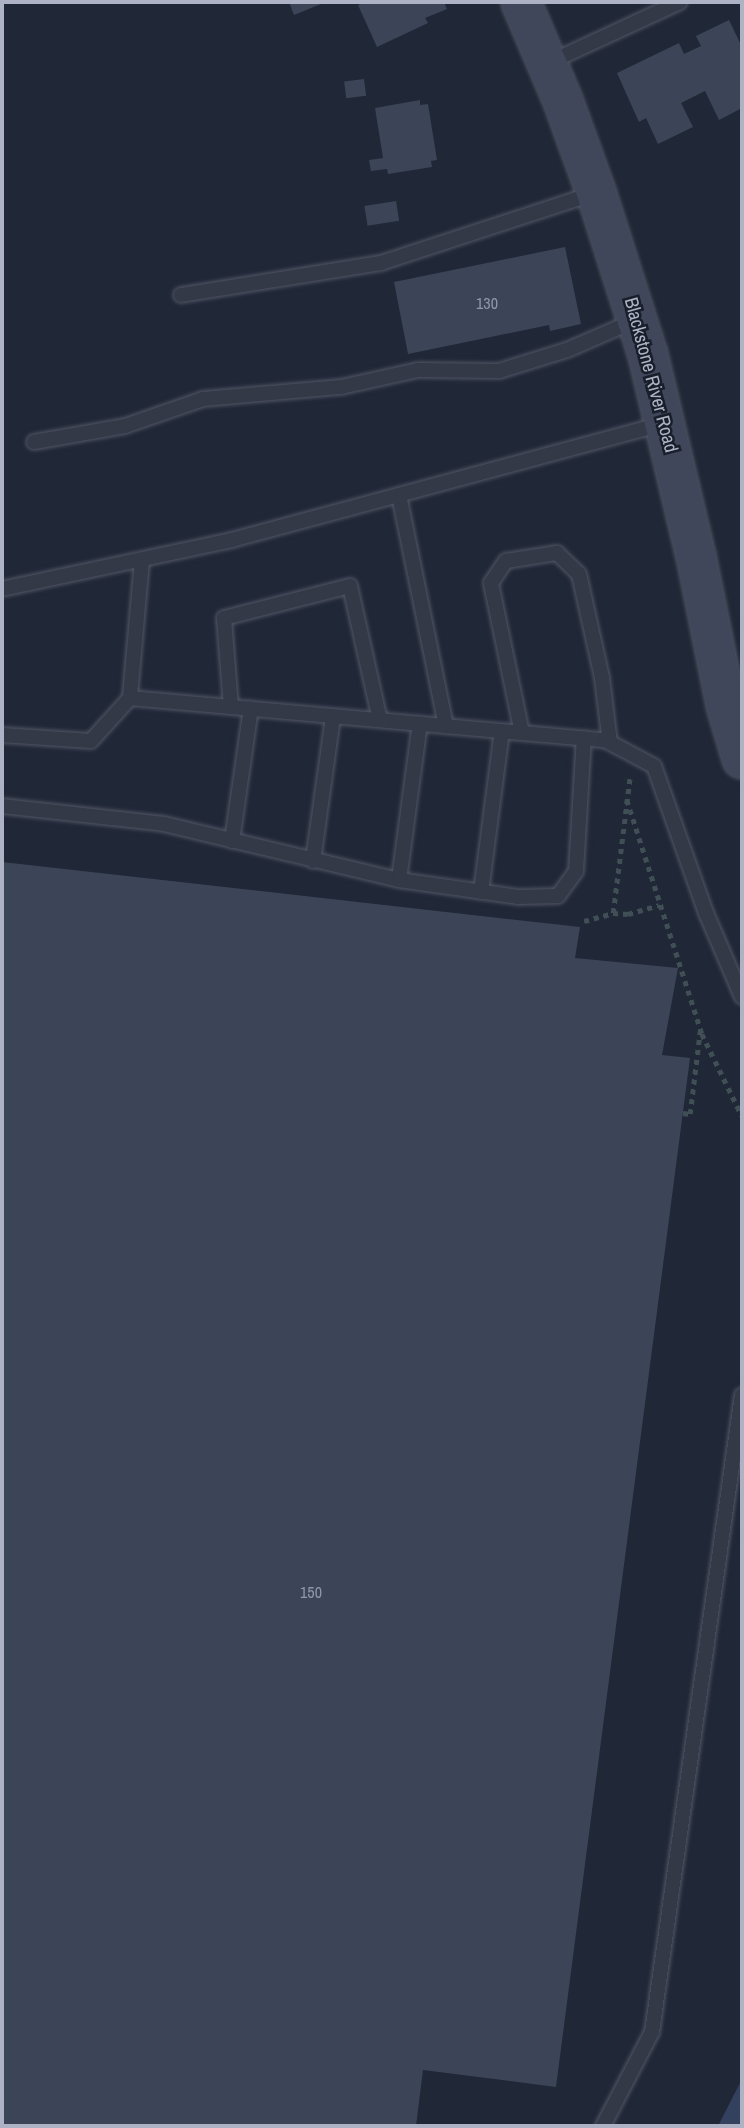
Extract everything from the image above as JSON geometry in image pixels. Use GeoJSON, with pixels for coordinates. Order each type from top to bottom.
{"type":"FeatureCollection","features":[{"type":"Feature","properties":{"kind":"main road","name":"Blackstone River Road"},"geometry":{"type":"LineString","coordinates":[[521,2],[596,192],[638,320],[665,423],[726,705],[742,759]]}},
{"type":"Feature","properties":{"kind":"lane"},"geometry":{"type":"LineString","coordinates":[[547,64],[680,2]]}},
{"type":"Feature","properties":{"kind":"lane"},"geometry":{"type":"LineString","coordinates":[[181,295],[381,263],[596,192]]}},
{"type":"Feature","properties":{"kind":"lane"},"geometry":{"type":"LineString","coordinates":[[34,442],[125,426],[203,399],[341,387],[418,370],[499,372],[567,350],[638,320]]}},
{"type":"Feature","properties":{"kind":"lane"},"geometry":{"type":"LineString","coordinates":[[2,589],[142,560],[399,495],[665,423]]}},
{"type":"Feature","properties":{"kind":"lane"},"geometry":{"type":"LineString","coordinates":[[399,495],[446,726]]}},
{"type":"Feature","properties":{"kind":"lane"},"geometry":{"type":"LineString","coordinates":[[522,733],[491,583],[506,561],[558,553],[579,574],[602,678],[610,743]]}},
{"type":"Feature","properties":{"kind":"lane"},"geometry":{"type":"LineString","coordinates":[[2,735],[91,741],[130,698],[142,560]]}},
{"type":"Feature","properties":{"kind":"lane"},"geometry":{"type":"LineString","coordinates":[[231,707],[224,618],[350,586],[380,720]]}},
{"type":"Feature","properties":{"kind":"lane"},"geometry":{"type":"LineString","coordinates":[[130,698],[584,738],[610,743],[654,766],[706,913],[742,998]]}},
{"type":"Feature","properties":{"kind":"lane"},"geometry":{"type":"LineString","coordinates":[[232,841],[251,708]]}},
{"type":"Feature","properties":{"kind":"lane"},"geometry":{"type":"LineString","coordinates":[[313,861],[333,716]]}},
{"type":"Feature","properties":{"kind":"lane"},"geometry":{"type":"LineString","coordinates":[[399,880],[420,723]]}},
{"type":"Feature","properties":{"kind":"lane"},"geometry":{"type":"LineString","coordinates":[[481,892],[502,731]]}},
{"type":"Feature","properties":{"kind":"lane"},"geometry":{"type":"LineString","coordinates":[[2,806],[164,824],[399,880],[518,897],[558,896],[576,871],[584,738]]}},
{"type":"Feature","properties":{"kind":"lane"},"geometry":{"type":"LineString","coordinates":[[603,2126],[652,2032],[742,1395]]}},
{"type":"Feature","properties":{"kind":"path"},"geometry":{"type":"LineString","coordinates":[[613,913],[631,769]]}},
{"type":"Feature","properties":{"kind":"path"},"geometry":{"type":"LineString","coordinates":[[627,800],[700,1030],[742,1116]]}},
{"type":"Feature","properties":{"kind":"path"},"geometry":{"type":"LineString","coordinates":[[584,921],[613,913],[628,914],[660,905]]}},
{"type":"Feature","properties":{"kind":"path"},"geometry":{"type":"LineString","coordinates":[[683,1113],[690,1114],[700,1030]]}},
{"type":"Feature","properties":{"kind":"water"},"geometry":{"type":"Polygon","coordinates":[[[742,2079],[742,2126],[718,2126],[742,2079]]]}},
{"type":"Feature","properties":{"kind":"building"},"geometry":{"type":"Polygon","coordinates":[[[289,2],[326,2],[294,15],[289,2]]]}},
{"type":"Feature","properties":{"kind":"building"},"geometry":{"type":"Polygon","coordinates":[[[366,2],[444,2],[447,9],[425,18],[428,23],[377,47],[358,5],[366,2]]]}},
{"type":"Feature","properties":{"kind":"building"},"geometry":{"type":"Polygon","coordinates":[[[729,20],[742,47],[742,108],[719,120],[705,91],[681,103],[693,127],[658,144],[646,118],[639,122],[617,73],[679,43],[684,54],[701,46],[696,36],[729,20]]]}},
{"type":"Feature","properties":{"kind":"building"},"geometry":{"type":"Polygon","coordinates":[[[364,79],[366,96],[346,98],[344,81],[364,79]]]}},
{"type":"Feature","properties":{"kind":"building"},"geometry":{"type":"Polygon","coordinates":[[[420,100],[420,105],[428,104],[437,160],[431,161],[432,167],[388,174],[387,169],[371,171],[369,160],[383,158],[375,108],[420,100]]]}},
{"type":"Feature","properties":{"kind":"building"},"geometry":{"type":"Polygon","coordinates":[[[396,201],[399,221],[368,226],[364,206],[396,201]]]}},
{"type":"Feature","properties":{"kind":"building"},"geometry":{"type":"Polygon","coordinates":[[[565,247],[581,324],[550,331],[549,325],[408,354],[394,282],[565,247]]]}},
{"type":"Feature","properties":{"kind":"building"},"geometry":{"type":"Polygon","coordinates":[[[2,862],[580,927],[575,958],[678,968],[662,1055],[690,1058],[556,2087],[423,2070],[416,2126],[2,2126],[2,862]]]}}]}
